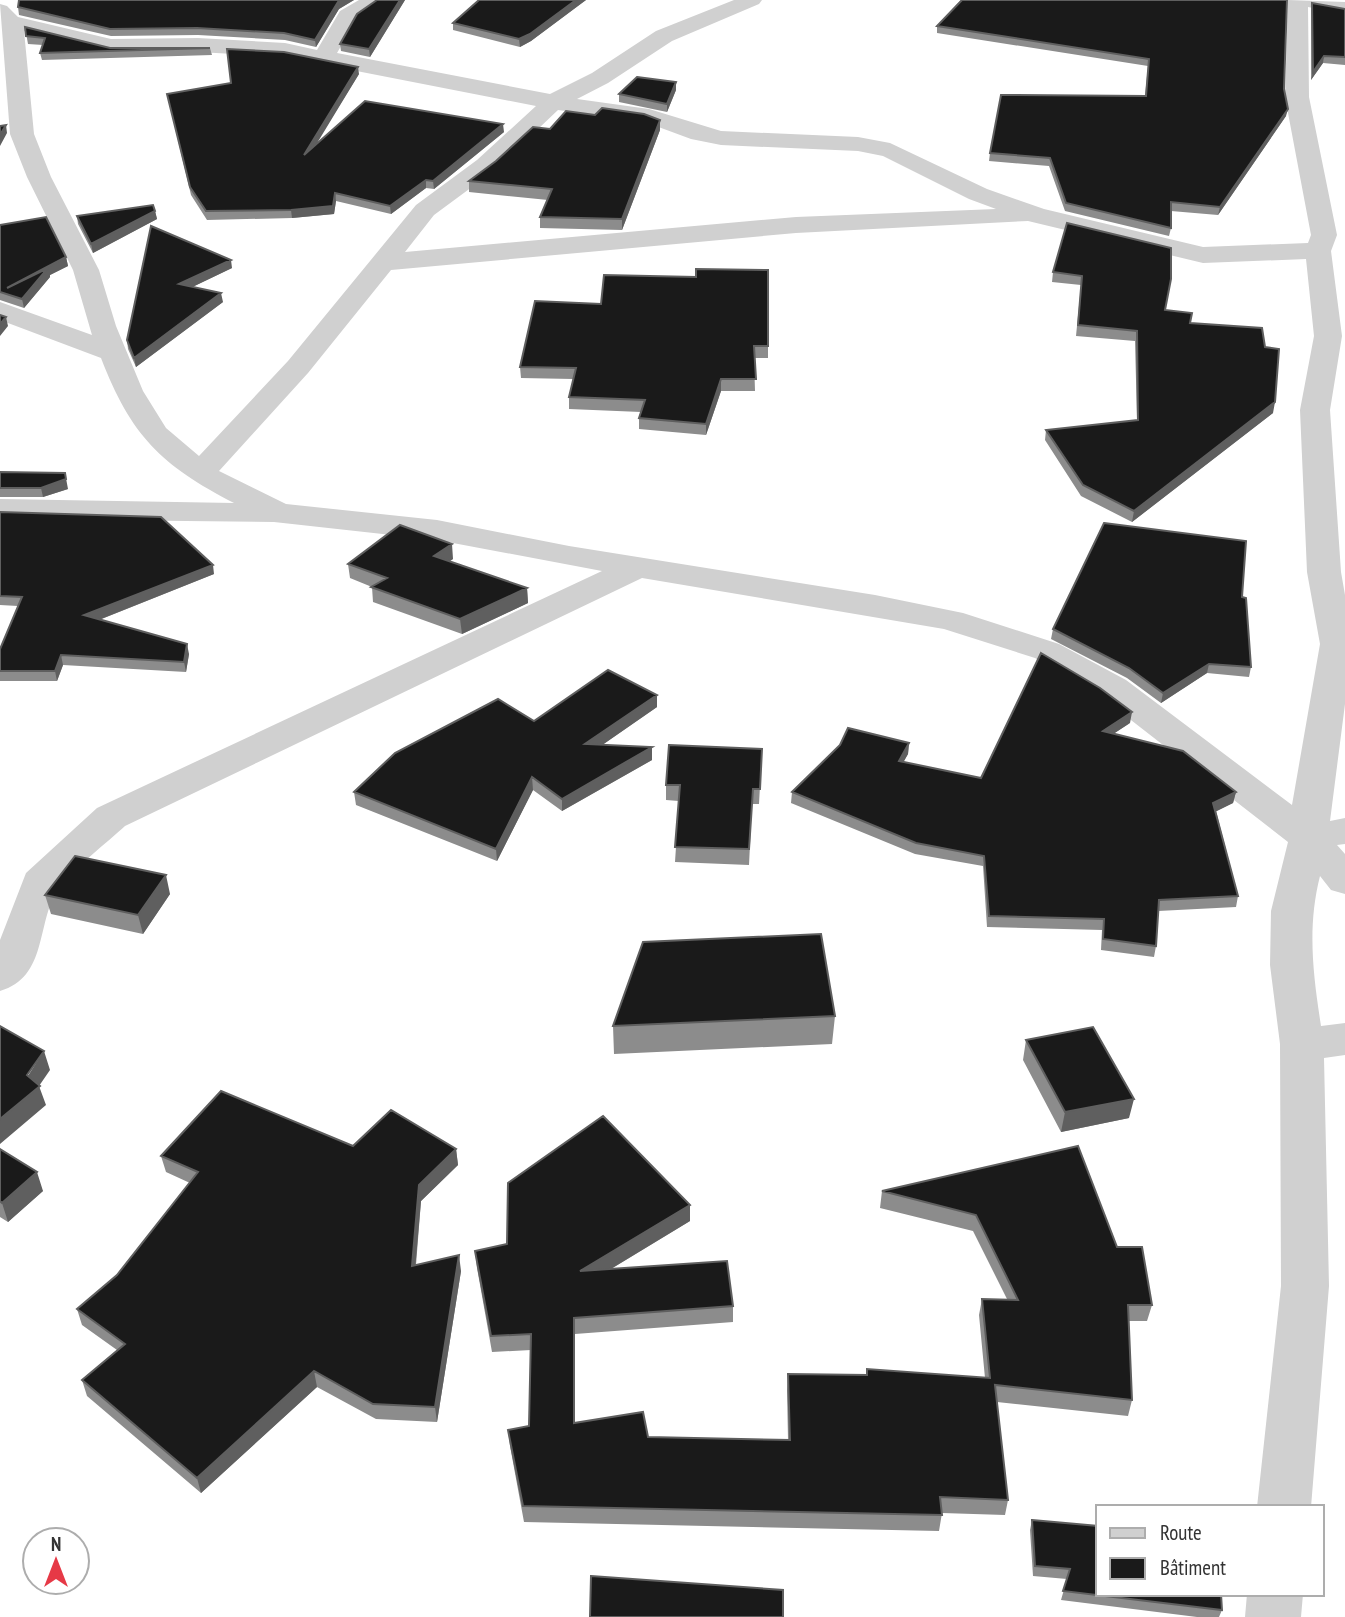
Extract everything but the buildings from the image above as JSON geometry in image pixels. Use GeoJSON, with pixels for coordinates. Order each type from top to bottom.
{"type":"FeatureCollection","features":[{"type":"Feature","properties":{"kind":"street"},"geometry":{"type":"LineString","coordinates":[[324,57],[348,16],[373,0]]}},
{"type":"Feature","properties":{"kind":"street"},"geometry":{"type":"LineString","coordinates":[[200,473],[298,367],[425,211],[486,164],[553,102],[600,78],[664,36],[752,0]]}},
{"type":"Feature","properties":{"kind":"street"},"geometry":{"type":"LineString","coordinates":[[1345,8],[1301,0],[1297,97],[1324,235],[1318,251],[1328,335],[1315,410],[1334,571],[1337,644],[1312,793],[1345,880]]}},
{"type":"Feature","properties":{"kind":"street"},"geometry":{"type":"LineString","coordinates":[[5,16],[111,46]]}},
{"type":"Feature","properties":{"kind":"street"},"geometry":{"type":"LineString","coordinates":[[5,16],[29,64],[22,134],[39,177],[86,270],[128,391],[155,434],[200,473],[279,513]]}},
{"type":"Feature","properties":{"kind":"street"},"geometry":{"type":"LineString","coordinates":[[29,64],[111,46],[198,45],[285,50],[553,102],[649,116],[699,134],[721,138],[858,144],[890,150],[978,194],[1036,215],[1203,255],[1318,251]]}},
{"type":"Feature","properties":{"kind":"street"},"geometry":{"type":"LineString","coordinates":[[386,262],[796,225],[1036,215]]}},
{"type":"Feature","properties":{"kind":"street"},"geometry":{"type":"LineString","coordinates":[[0,310],[113,354]]}},
{"type":"Feature","properties":{"kind":"street"},"geometry":{"type":"LineString","coordinates":[[0,509],[279,513],[437,530],[569,556],[951,620],[1047,651],[1113,688],[1327,835]]}},
{"type":"Feature","properties":{"kind":"street"},"geometry":{"type":"LineString","coordinates":[[0,976],[13,960],[40,883],[111,817],[640,566]]}},
{"type":"Feature","properties":{"kind":"street"},"geometry":{"type":"LineString","coordinates":[[1284,1505],[1324,1042],[1291,965],[1292,911],[1327,835]]}},
{"type":"Feature","properties":{"kind":"street"},"geometry":{"type":"LineString","coordinates":[[1273,1617],[1275,1596]]}}]}
